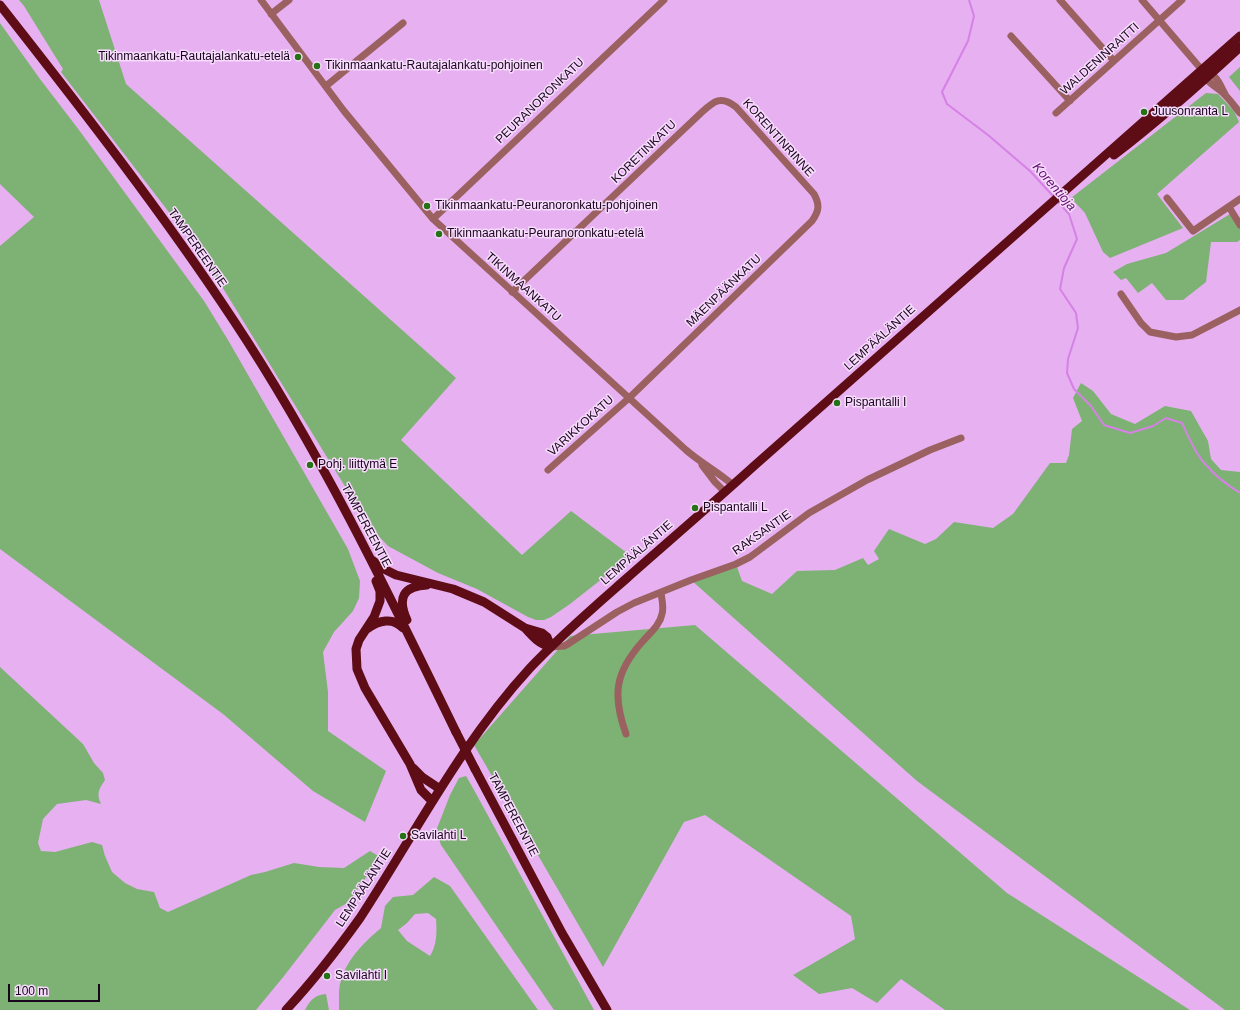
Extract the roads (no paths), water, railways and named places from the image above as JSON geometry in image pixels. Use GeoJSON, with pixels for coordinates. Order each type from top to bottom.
{"type":"FeatureCollection","features":[{"type":"Feature","properties":{"kind":"main road","name":"TAMPEREENTIE"},"geometry":{"type":"LineString","coordinates":[[0,5],[88,119],[194,263],[235,322],[275,387],[316,457],[370,558],[456,732],[562,933],[607,1010]]}},
{"type":"Feature","properties":{"kind":"main road","name":"LEMPÄÄLÄNTIE"},"geometry":{"type":"LineString","coordinates":[[286,1010],[318,975],[341,945],[381,886],[432,801],[472,741],[529,669],[580,619],[918,320],[1079,180],[1149,128],[1206,74],[1240,36]]}},
{"type":"Feature","properties":{"kind":"main road","name":"LEMPÄÄLÄNTIE"},"geometry":{"type":"LineString","coordinates":[[1206,74],[1240,47]]}},
{"type":"Feature","properties":{"kind":"main road"},"geometry":{"type":"LineString","coordinates":[[363,546],[378,586],[380,601],[377,610],[359,640],[356,649],[357,669],[365,688],[410,764],[421,790],[432,801]]}},
{"type":"Feature","properties":{"kind":"main road"},"geometry":{"type":"LineString","coordinates":[[370,558],[390,572],[441,586],[484,602],[525,628],[542,633],[547,637],[551,647]]}},
{"type":"Feature","properties":{"kind":"main road"},"geometry":{"type":"LineString","coordinates":[[422,663],[416,638],[404,613],[402,599],[411,588],[418,585],[441,586]]}},
{"type":"Feature","properties":{"kind":"main road"},"geometry":{"type":"LineString","coordinates":[[364,632],[378,622],[387,620],[398,623],[408,634]]}},
{"type":"Feature","properties":{"kind":"main road"},"geometry":{"type":"LineString","coordinates":[[410,764],[422,777],[440,789]]}},
{"type":"Feature","properties":{"kind":"street","name":"TIKINMAANKATU"},"geometry":{"type":"LineString","coordinates":[[261,0],[344,111],[433,219],[698,460],[722,476],[732,485]]}},
{"type":"Feature","properties":{"kind":"street"},"geometry":{"type":"LineString","coordinates":[[271,14],[289,0]]}},
{"type":"Feature","properties":{"kind":"street","name":"PEURANORONKATU"},"geometry":{"type":"LineString","coordinates":[[433,219],[664,0]]}},
{"type":"Feature","properties":{"kind":"street"},"geometry":{"type":"LineString","coordinates":[[1060,0],[1114,61]]}},
{"type":"Feature","properties":{"kind":"street"},"geometry":{"type":"LineString","coordinates":[[1142,0],[1206,74],[1211,85],[1225,94],[1240,113]]}},
{"type":"Feature","properties":{"kind":"street","name":"WALDENINRAITTI"},"geometry":{"type":"LineString","coordinates":[[1056,113],[1182,0]]}},
{"type":"Feature","properties":{"kind":"street"},"geometry":{"type":"LineString","coordinates":[[326,86],[403,23]]}},
{"type":"Feature","properties":{"kind":"street"},"geometry":{"type":"LineString","coordinates":[[1011,36],[1070,101]]}},
{"type":"Feature","properties":{"kind":"street","name":"KORENTINRINNE"},"geometry":{"type":"LineString","coordinates":[[724,100],[736,107],[814,194]]}},
{"type":"Feature","properties":{"kind":"street","name":"KORETINKATU"},"geometry":{"type":"LineString","coordinates":[[512,292],[702,112],[711,104],[724,100]]}},
{"type":"Feature","properties":{"kind":"street","name":"MÄENPÄÄNKATU"},"geometry":{"type":"LineString","coordinates":[[629,398],[812,221],[817,214],[819,207],[818,200],[814,194]]}},
{"type":"Feature","properties":{"kind":"street"},"geometry":{"type":"LineString","coordinates":[[1167,198],[1193,231],[1240,199]]}},
{"type":"Feature","properties":{"kind":"street"},"geometry":{"type":"LineString","coordinates":[[1229,207],[1240,225]]}},
{"type":"Feature","properties":{"kind":"street"},"geometry":{"type":"LineString","coordinates":[[1121,294],[1136,316],[1150,332],[1176,338],[1192,335],[1240,310]]}},
{"type":"Feature","properties":{"kind":"street","name":"VARIKKOKATU"},"geometry":{"type":"LineString","coordinates":[[548,470],[629,398]]}},
{"type":"Feature","properties":{"kind":"street","name":"RAKSANTIE"},"geometry":{"type":"LineString","coordinates":[[551,647],[564,646],[568,644],[617,612],[634,603],[736,564],[750,557],[809,513],[867,480],[930,450],[961,438]]}},
{"type":"Feature","properties":{"kind":"street","name":"TIKINMAANKATU"},"geometry":{"type":"LineString","coordinates":[[698,460],[725,492]]}},
{"type":"Feature","properties":{"kind":"street"},"geometry":{"type":"LineString","coordinates":[[626,734],[621,721],[617,701],[621,672],[630,656],[659,623],[663,613],[661,592]]}},
{"type":"Feature","properties":{"kind":"waterway","name":"Korentioja"},"geometry":{"type":"LineString","coordinates":[[969,0],[974,16],[968,41],[942,92],[947,104],[988,135],[1030,171],[1054,197]]}},
{"type":"Feature","properties":{"kind":"waterway","name":"Korentioja"},"geometry":{"type":"LineString","coordinates":[[1058,202],[1069,214],[1077,239],[1064,268],[1060,289],[1076,313],[1078,328],[1068,359],[1067,373],[1074,389],[1091,406],[1104,425],[1130,433],[1153,426],[1166,418],[1182,423],[1193,446],[1204,462],[1227,485],[1240,493]]}},
{"type":"Feature","properties":{"kind":"place","name":"Tikinmaankatu-Rautajalankatu-etelä"},"geometry":{"type":"Point","coordinates":[298,57]}},
{"type":"Feature","properties":{"kind":"place","name":"Tikinmaankatu-Rautajalankatu-pohjoinen"},"geometry":{"type":"Point","coordinates":[317,66]}},
{"type":"Feature","properties":{"kind":"place","name":"Juusonranta L"},"geometry":{"type":"Point","coordinates":[1144,112]}},
{"type":"Feature","properties":{"kind":"place","name":"Tikinmaankatu-Peuranoronkatu-pohjoinen"},"geometry":{"type":"Point","coordinates":[427,206]}},
{"type":"Feature","properties":{"kind":"place","name":"Tikinmaankatu-Peuranoronkatu-etelä"},"geometry":{"type":"Point","coordinates":[439,234]}},
{"type":"Feature","properties":{"kind":"place","name":"Pispantalli I"},"geometry":{"type":"Point","coordinates":[837,403]}},
{"type":"Feature","properties":{"kind":"place","name":"Pohj. liittymä E"},"geometry":{"type":"Point","coordinates":[310,465]}},
{"type":"Feature","properties":{"kind":"place","name":"Pispantalli L"},"geometry":{"type":"Point","coordinates":[695,508]}},
{"type":"Feature","properties":{"kind":"place","name":"Savilahti L"},"geometry":{"type":"Point","coordinates":[403,836]}},
{"type":"Feature","properties":{"kind":"place","name":"Savilahti I"},"geometry":{"type":"Point","coordinates":[327,976]}}]}
